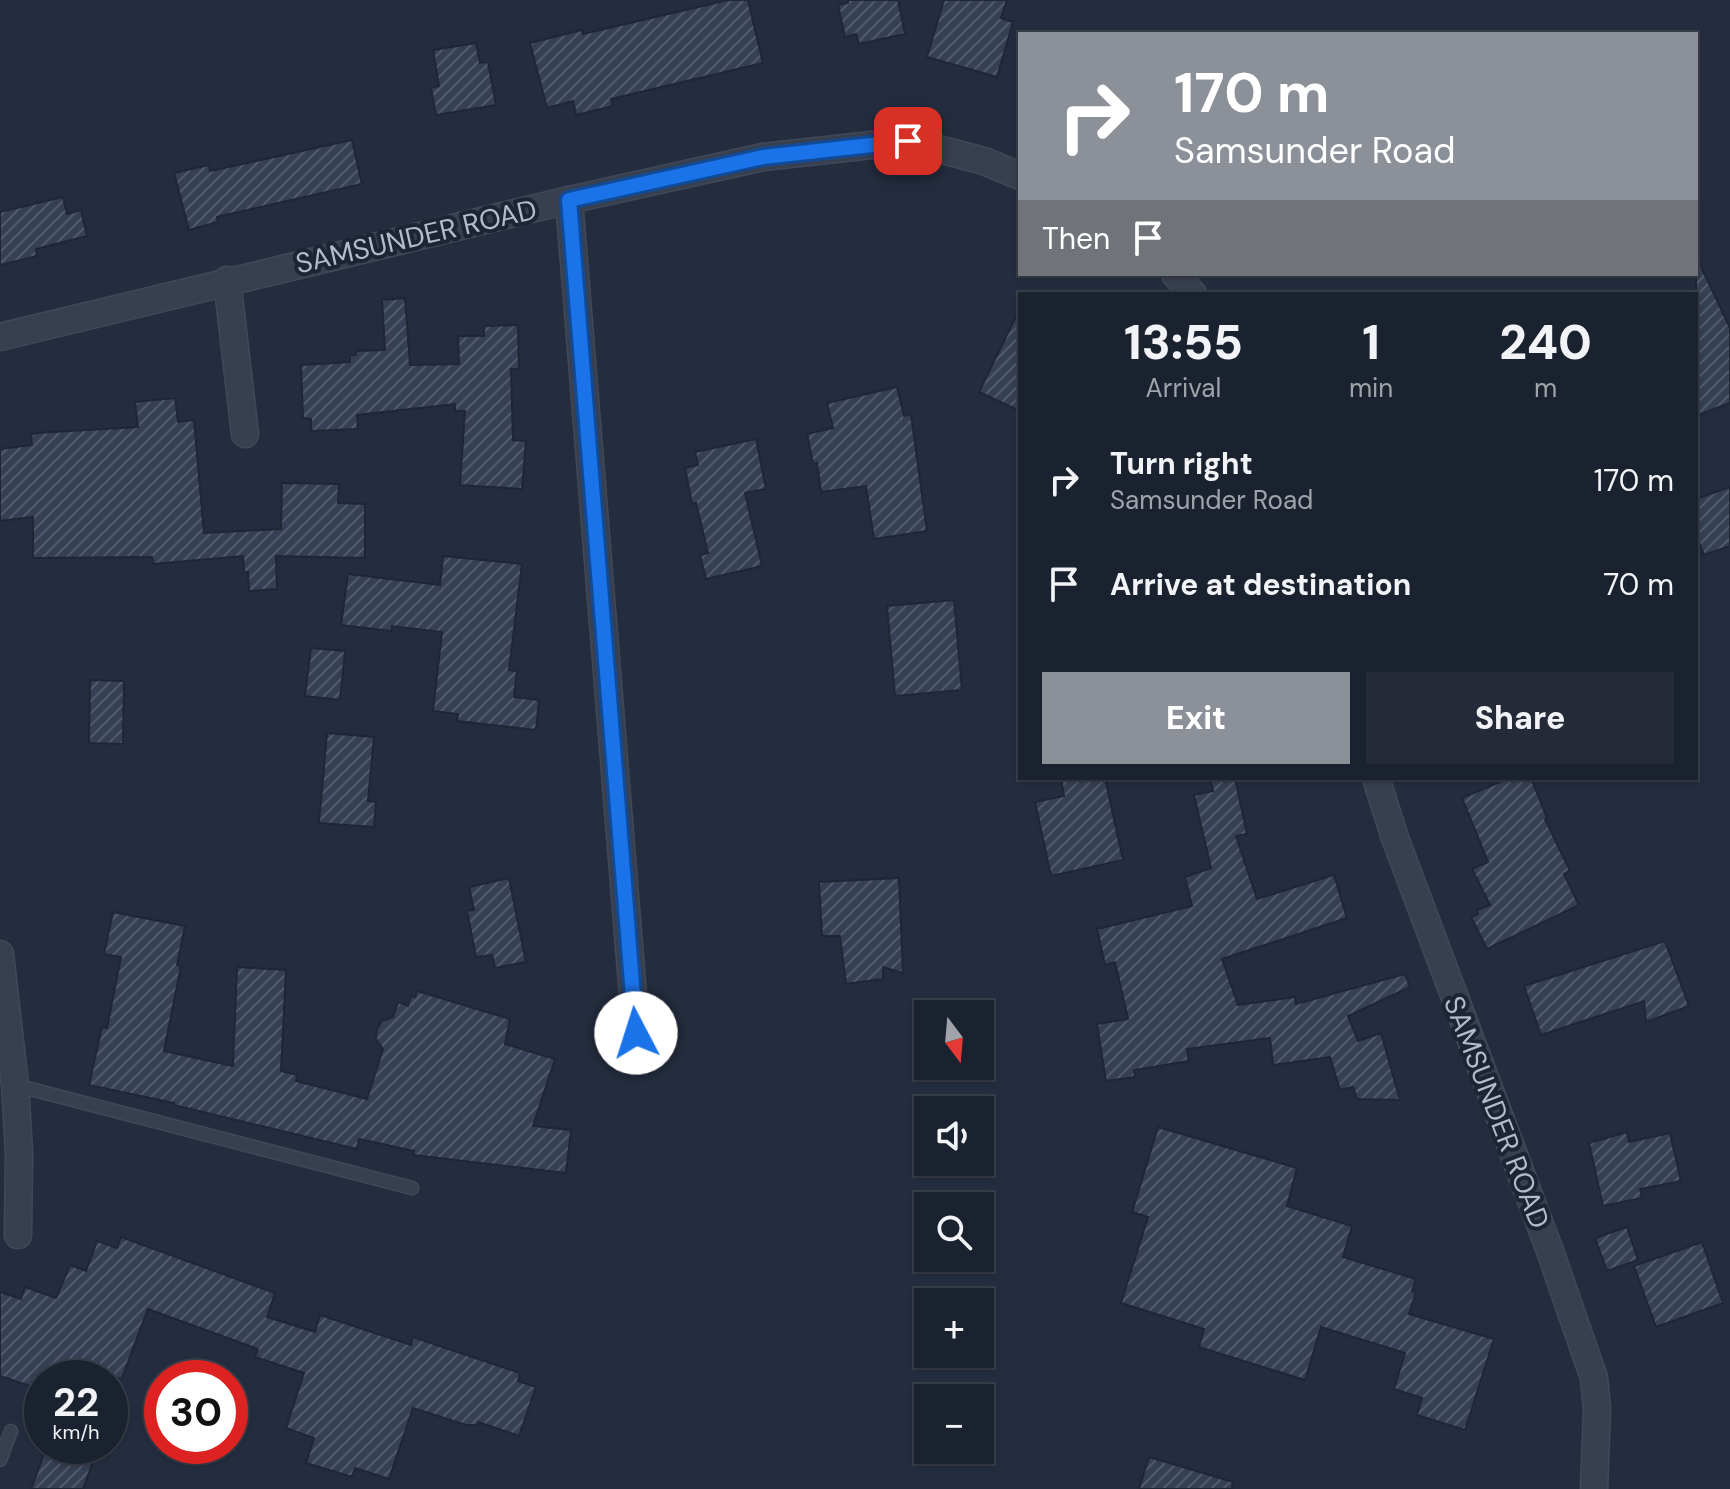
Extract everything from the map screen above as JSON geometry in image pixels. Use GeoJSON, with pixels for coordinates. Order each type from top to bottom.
{"type":"FeatureCollection","features":[{"type":"Feature","properties":{"kind":"street","name":"SAMSUNDER ROAD"},"geometry":{"type":"LineString","coordinates":[[0,337],[227,280],[763,157],[908,141],[984,161],[1018,175]]}},
{"type":"Feature","properties":{"kind":"street"},"geometry":{"type":"LineString","coordinates":[[569,200],[636,1033]]}},
{"type":"Feature","properties":{"kind":"street"},"geometry":{"type":"LineString","coordinates":[[1177,276],[1191,292]]}},
{"type":"Feature","properties":{"kind":"street"},"geometry":{"type":"LineString","coordinates":[[227,280],[245,434]]}},
{"type":"Feature","properties":{"kind":"street","name":"SAMSUNDER ROAD"},"geometry":{"type":"LineString","coordinates":[[1377,780],[1395,838],[1550,1251],[1594,1378],[1597,1451],[1594,1489]]}},
{"type":"Feature","properties":{"kind":"street"},"geometry":{"type":"LineString","coordinates":[[0,954],[15,1085],[19,1152],[18,1235]]}},
{"type":"Feature","properties":{"kind":"lane"},"geometry":{"type":"LineString","coordinates":[[15,1085],[412,1188]]}},
{"type":"Feature","properties":{"kind":"lane"},"geometry":{"type":"LineString","coordinates":[[0,1460],[11,1431]]}},
{"type":"Feature","properties":{"kind":"building"},"geometry":{"type":"Polygon","coordinates":[[[728,0],[748,0],[763,63],[611,99],[613,106],[576,115],[573,101],[547,108],[530,43],[582,30],[583,34],[728,0]]]}},
{"type":"Feature","properties":{"kind":"building"},"geometry":{"type":"Polygon","coordinates":[[[848,0],[898,0],[905,34],[859,44],[856,34],[845,37],[838,5],[848,3],[848,0]]]}},
{"type":"Feature","properties":{"kind":"building"},"geometry":{"type":"Polygon","coordinates":[[[944,0],[1007,0],[1001,18],[1013,22],[997,77],[927,57],[944,0]]]}},
{"type":"Feature","properties":{"kind":"building"},"geometry":{"type":"Polygon","coordinates":[[[476,43],[480,63],[488,62],[496,105],[436,115],[431,88],[439,86],[433,50],[476,43]]]}},
{"type":"Feature","properties":{"kind":"building"},"geometry":{"type":"Polygon","coordinates":[[[352,140],[362,184],[217,217],[218,222],[189,230],[174,173],[209,165],[210,171],[352,140]]]}},
{"type":"Feature","properties":{"kind":"building"},"geometry":{"type":"Polygon","coordinates":[[[63,197],[67,214],[81,210],[87,236],[36,249],[37,256],[0,265],[0,212],[63,197]]]}},
{"type":"Feature","properties":{"kind":"building"},"geometry":{"type":"Polygon","coordinates":[[[1698,260],[1730,328],[1730,403],[1698,415],[1698,292],[1698,260]]]}},
{"type":"Feature","properties":{"kind":"building"},"geometry":{"type":"Polygon","coordinates":[[[405,298],[410,365],[459,364],[458,336],[484,336],[484,326],[518,325],[519,369],[511,369],[513,440],[526,441],[522,489],[460,485],[465,411],[455,411],[455,404],[357,415],[358,429],[311,431],[311,419],[303,418],[301,365],[350,362],[350,356],[356,355],[356,351],[385,350],[382,300],[405,298]]]}},
{"type":"Feature","properties":{"kind":"building"},"geometry":{"type":"Polygon","coordinates":[[[1018,312],[1018,410],[979,392],[1018,312]]]}},
{"type":"Feature","properties":{"kind":"building"},"geometry":{"type":"Polygon","coordinates":[[[897,387],[904,416],[911,414],[927,531],[874,539],[866,486],[821,492],[817,463],[813,464],[807,434],[833,428],[827,403],[897,387]]]}},
{"type":"Feature","properties":{"kind":"building"},"geometry":{"type":"Polygon","coordinates":[[[175,398],[178,422],[194,420],[204,533],[281,529],[282,483],[339,484],[338,503],[365,504],[365,558],[276,556],[277,589],[249,591],[243,556],[153,564],[152,557],[33,558],[33,517],[0,521],[0,449],[32,445],[31,435],[35,433],[138,427],[135,402],[175,398]]]}},
{"type":"Feature","properties":{"kind":"building"},"geometry":{"type":"Polygon","coordinates":[[[756,439],[766,489],[745,493],[762,566],[706,579],[700,555],[708,553],[696,503],[692,504],[685,468],[698,465],[695,452],[756,439]]]}},
{"type":"Feature","properties":{"kind":"building"},"geometry":{"type":"Polygon","coordinates":[[[1730,487],[1730,546],[1704,555],[1698,539],[1698,498],[1730,487]]]}},
{"type":"Feature","properties":{"kind":"building"},"geometry":{"type":"Polygon","coordinates":[[[443,556],[522,564],[509,670],[517,671],[514,697],[539,700],[536,730],[457,721],[458,714],[433,711],[442,632],[392,626],[391,631],[341,625],[348,574],[440,585],[443,556]]]}},
{"type":"Feature","properties":{"kind":"building"},"geometry":{"type":"Polygon","coordinates":[[[954,600],[962,690],[895,696],[887,606],[954,600]]]}},
{"type":"Feature","properties":{"kind":"building"},"geometry":{"type":"Polygon","coordinates":[[[311,648],[345,651],[340,700],[305,696],[311,648]]]}},
{"type":"Feature","properties":{"kind":"building"},"geometry":{"type":"Polygon","coordinates":[[[90,680],[124,681],[123,744],[89,743],[90,680]]]}},
{"type":"Feature","properties":{"kind":"building"},"geometry":{"type":"Polygon","coordinates":[[[327,733],[374,737],[368,801],[376,802],[374,827],[319,823],[327,733]]]}},
{"type":"Feature","properties":{"kind":"building"},"geometry":{"type":"Polygon","coordinates":[[[1061,780],[1105,780],[1123,860],[1051,876],[1035,802],[1064,796],[1061,780]]]}},
{"type":"Feature","properties":{"kind":"building"},"geometry":{"type":"Polygon","coordinates":[[[1210,780],[1235,780],[1247,834],[1236,836],[1257,899],[1334,875],[1347,918],[1222,959],[1238,1005],[1295,997],[1296,1004],[1405,974],[1410,987],[1348,1016],[1358,1041],[1381,1033],[1400,1100],[1357,1099],[1353,1087],[1340,1090],[1330,1057],[1273,1065],[1270,1038],[1187,1049],[1189,1061],[1134,1070],[1135,1077],[1106,1081],[1097,1024],[1128,1019],[1115,962],[1105,965],[1097,929],[1192,906],[1185,877],[1211,868],[1194,795],[1213,791],[1210,780]]]}},
{"type":"Feature","properties":{"kind":"building"},"geometry":{"type":"Polygon","coordinates":[[[1504,780],[1532,780],[1545,819],[1570,871],[1564,874],[1579,905],[1487,949],[1471,917],[1478,914],[1477,910],[1490,905],[1472,869],[1488,862],[1462,798],[1504,780]]]}},
{"type":"Feature","properties":{"kind":"building"},"geometry":{"type":"Polygon","coordinates":[[[509,878],[526,962],[495,968],[492,955],[476,957],[467,911],[474,910],[469,887],[509,878]]]}},
{"type":"Feature","properties":{"kind":"building"},"geometry":{"type":"Polygon","coordinates":[[[899,878],[903,973],[883,967],[883,979],[846,984],[840,936],[822,936],[819,882],[899,878]]]}},
{"type":"Feature","properties":{"kind":"building"},"geometry":{"type":"Polygon","coordinates":[[[113,912],[185,926],[177,965],[181,966],[164,1051],[233,1066],[237,967],[286,970],[281,1071],[297,1075],[296,1081],[367,1099],[383,1049],[376,1039],[377,1029],[382,1021],[393,1017],[398,1002],[408,1006],[411,996],[415,997],[417,991],[510,1019],[505,1044],[555,1059],[533,1126],[571,1130],[566,1173],[413,1155],[414,1151],[359,1139],[357,1149],[89,1085],[102,1027],[107,1028],[121,957],[104,954],[113,912]]]}},
{"type":"Feature","properties":{"kind":"building"},"geometry":{"type":"Polygon","coordinates":[[[1665,941],[1689,1006],[1646,1022],[1644,1001],[1541,1035],[1524,986],[1665,941]]]}},
{"type":"Feature","properties":{"kind":"building"},"geometry":{"type":"Polygon","coordinates":[[[1158,1127],[1297,1168],[1287,1206],[1352,1226],[1343,1257],[1416,1279],[1412,1291],[1416,1292],[1409,1314],[1494,1339],[1465,1430],[1417,1415],[1422,1398],[1394,1389],[1405,1353],[1321,1327],[1305,1380],[1199,1347],[1204,1329],[1121,1303],[1148,1217],[1132,1212],[1158,1127]]]}},
{"type":"Feature","properties":{"kind":"building"},"geometry":{"type":"Polygon","coordinates":[[[1627,1132],[1629,1142],[1670,1133],[1681,1181],[1640,1189],[1642,1198],[1603,1206],[1589,1143],[1627,1132]]]}},
{"type":"Feature","properties":{"kind":"building"},"geometry":{"type":"Polygon","coordinates":[[[1627,1227],[1638,1260],[1607,1271],[1595,1238],[1627,1227]]]}},
{"type":"Feature","properties":{"kind":"building"},"geometry":{"type":"Polygon","coordinates":[[[121,1237],[275,1293],[267,1317],[315,1332],[320,1315],[411,1345],[413,1337],[520,1373],[518,1381],[536,1387],[519,1436],[478,1422],[477,1425],[466,1425],[413,1408],[389,1479],[355,1468],[352,1477],[306,1463],[314,1438],[286,1428],[304,1373],[255,1357],[258,1349],[148,1309],[128,1362],[24,1360],[24,1384],[0,1376],[0,1292],[21,1299],[25,1287],[56,1298],[70,1265],[86,1271],[97,1241],[117,1248],[121,1237]]]}},
{"type":"Feature","properties":{"kind":"building"},"geometry":{"type":"Polygon","coordinates":[[[1702,1242],[1723,1303],[1656,1327],[1634,1266],[1702,1242]]]}},
{"type":"Feature","properties":{"kind":"building"},"geometry":{"type":"Polygon","coordinates":[[[1149,1457],[1233,1482],[1232,1489],[1139,1489],[1149,1457]]]}},
{"type":"Feature","properties":{"kind":"building"},"geometry":{"type":"Polygon","coordinates":[[[40,1464],[92,1464],[83,1489],[31,1489],[40,1464]]]}},
{"type":"Feature","properties":{"kind":"route"},"geometry":{"type":"LineString","coordinates":[[636,1033],[569,200],[763,157],[908,141]]}}]}
